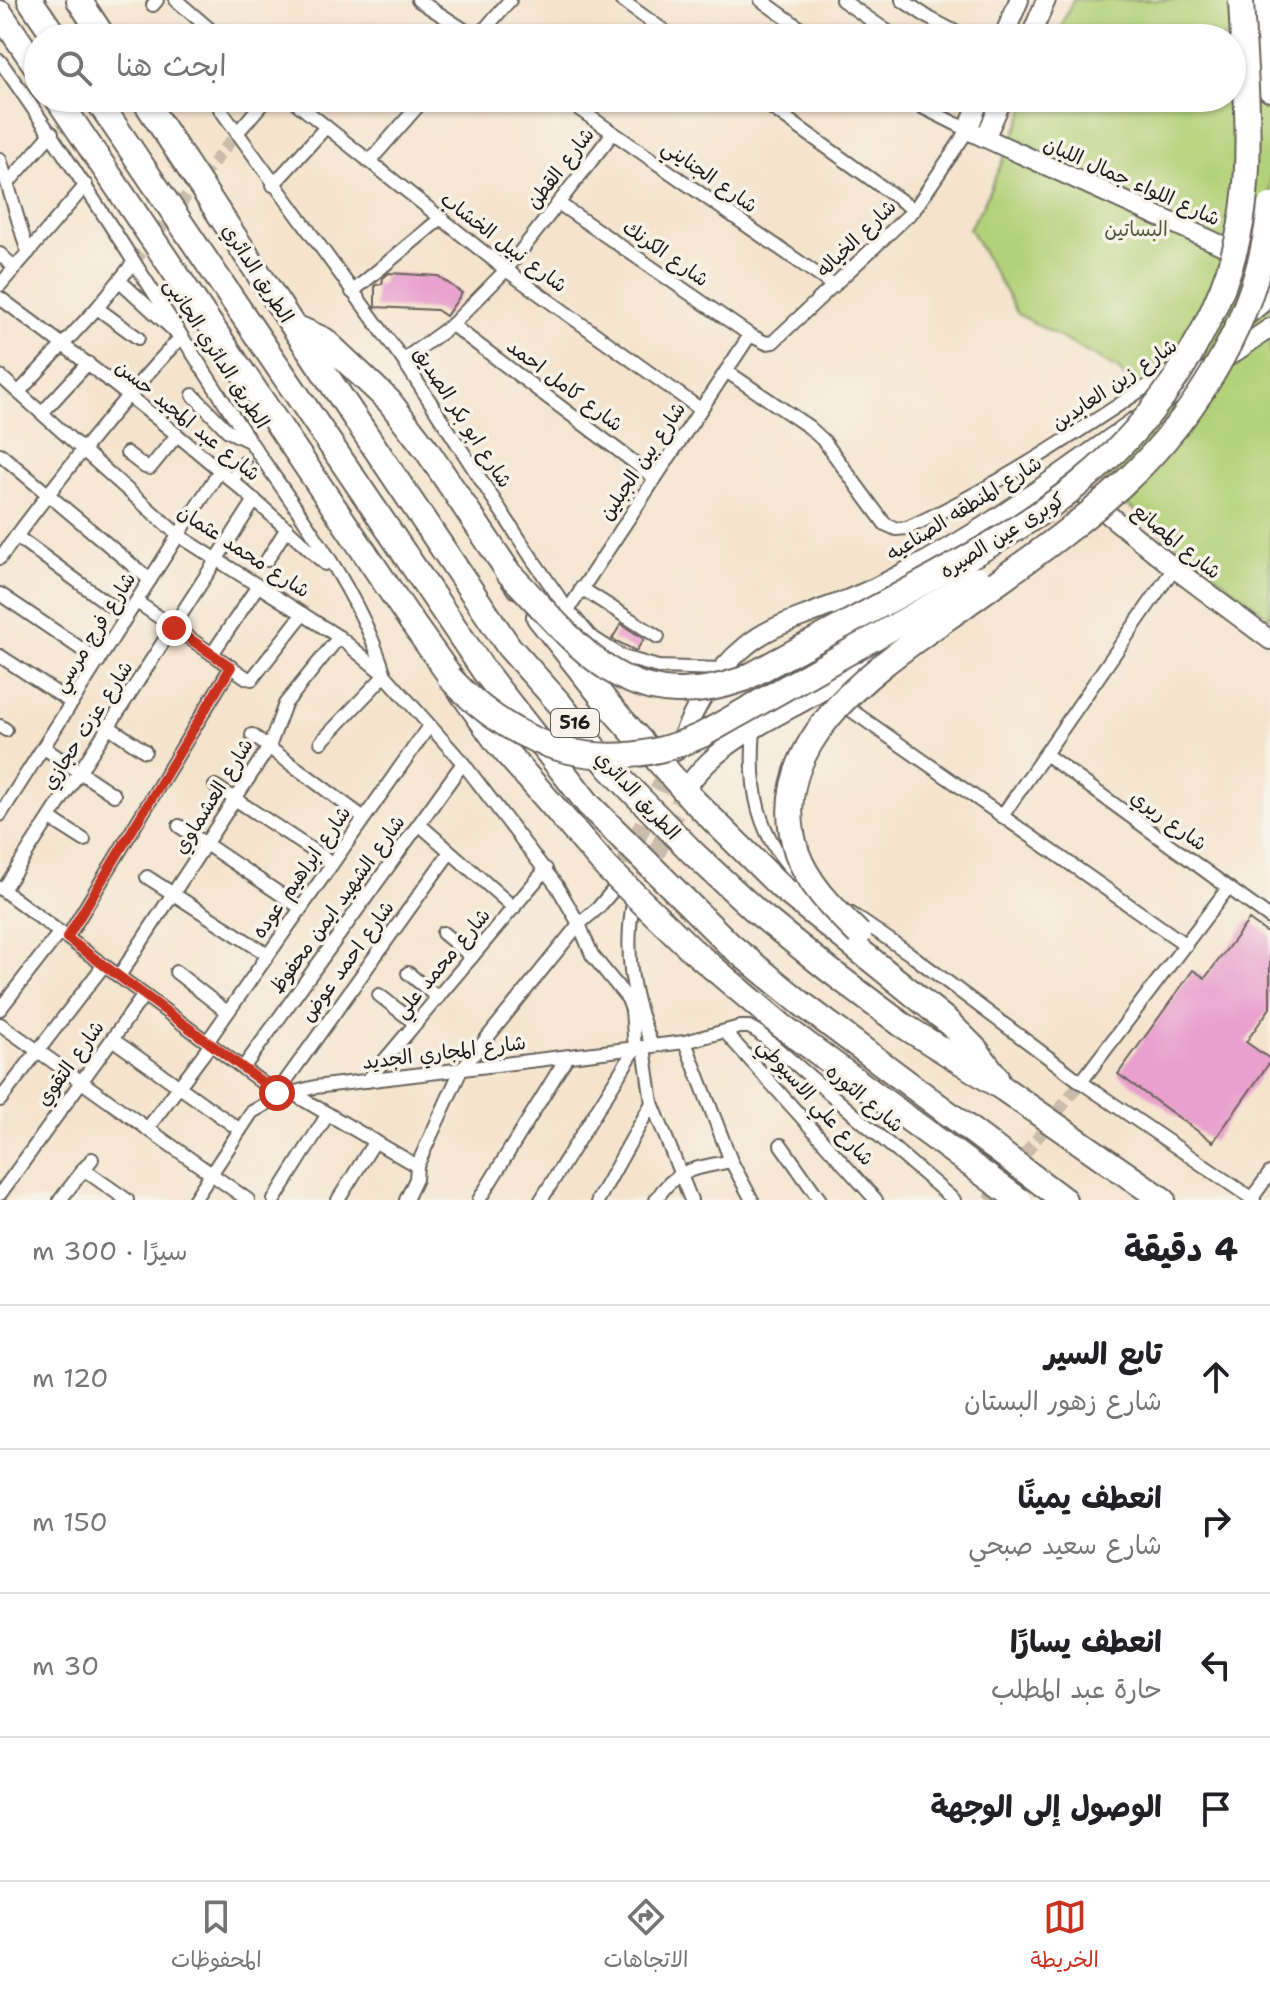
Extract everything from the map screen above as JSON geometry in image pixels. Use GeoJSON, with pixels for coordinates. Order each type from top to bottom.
{"type":"FeatureCollection","features":[{"type":"Feature","properties":{"kind":"highway"},"geometry":{"type":"LineString","coordinates":[[30,0],[46,24]]}},
{"type":"Feature","properties":{"kind":"highway"},"geometry":{"type":"LineString","coordinates":[[79,0],[95,24]]}},
{"type":"Feature","properties":{"kind":"highway","name":"كوبرى عين الصيره"},"geometry":{"type":"LineString","coordinates":[[1241,0],[1242,24]]}},
{"type":"Feature","properties":{"kind":"highway"},"geometry":{"type":"LineString","coordinates":[[1265,0],[1270,89]]}},
{"type":"Feature","properties":{"kind":"highway"},"geometry":{"type":"LineString","coordinates":[[0,13],[24,48]]}},
{"type":"Feature","properties":{"kind":"highway","name":"كوبرى عين الصيره"},"geometry":{"type":"LineString","coordinates":[[505,569],[574,642],[616,675],[666,691],[693,691],[744,679],[988,548],[1077,488],[1113,455],[1155,410],[1194,349],[1224,287],[1236,248],[1247,180],[1246,102]]}},
{"type":"Feature","properties":{"kind":"highway"},"geometry":{"type":"LineString","coordinates":[[66,112],[449,677],[551,807],[692,950],[782,1026],[1019,1200]]}},
{"type":"Feature","properties":{"kind":"highway","name":"الطريق الدائري"},"geometry":{"type":"LineString","coordinates":[[105,112],[484,671],[589,805],[730,945],[801,1003],[1064,1200]]}},
{"type":"Feature","properties":{"kind":"highway","name":"الطريق الدائري"},"geometry":{"type":"LineString","coordinates":[[152,112],[509,647],[560,704],[609,767],[693,853],[757,912],[901,1024],[1004,1089],[1163,1200]]}},
{"type":"Feature","properties":{"kind":"highway","name":"كوبرى عين الصيره"},"geometry":{"type":"LineString","coordinates":[[933,1009],[810,880],[797,852],[791,823],[792,793],[800,764],[824,723],[855,687],[1065,533],[1123,484],[1149,457],[1198,398],[1219,366],[1252,295],[1270,206]]}},
{"type":"Feature","properties":{"kind":"highway"},"geometry":{"type":"LineString","coordinates":[[293,326],[324,340],[389,401],[426,449],[505,569],[575,663],[692,799],[781,887],[933,1009],[977,1051],[1004,1089]]}},
{"type":"Feature","properties":{"kind":"highway"},"geometry":{"type":"LineString","coordinates":[[449,677],[470,700],[495,720],[551,747],[581,754],[612,756],[674,748],[1065,533]]}},
{"type":"Feature","properties":{"kind":"street"},"geometry":{"type":"LineString","coordinates":[[176,0],[204,24]]}},
{"type":"Feature","properties":{"kind":"street"},"geometry":{"type":"LineString","coordinates":[[418,0],[455,24]]}},
{"type":"Feature","properties":{"kind":"street"},"geometry":{"type":"LineString","coordinates":[[489,24],[510,0]]}},
{"type":"Feature","properties":{"kind":"street"},"geometry":{"type":"LineString","coordinates":[[621,0],[654,24]]}},
{"type":"Feature","properties":{"kind":"street"},"geometry":{"type":"LineString","coordinates":[[761,0],[794,24]]}},
{"type":"Feature","properties":{"kind":"street"},"geometry":{"type":"LineString","coordinates":[[842,0],[877,24]]}},
{"type":"Feature","properties":{"kind":"street"},"geometry":{"type":"LineString","coordinates":[[902,0],[940,24]]}},
{"type":"Feature","properties":{"kind":"street"},"geometry":{"type":"LineString","coordinates":[[1009,24],[1019,0]]}},
{"type":"Feature","properties":{"kind":"street"},"geometry":{"type":"LineString","coordinates":[[1036,24],[1046,0]]}},
{"type":"Feature","properties":{"kind":"street","name":"الطريق الدائري الجانبى"},"geometry":{"type":"LineString","coordinates":[[0,61],[24,94]]}},
{"type":"Feature","properties":{"kind":"street","name":"الطريق الدائري الجانبى"},"geometry":{"type":"LineString","coordinates":[[37,112],[181,337],[344,582],[362,613],[385,675]]}},
{"type":"Feature","properties":{"kind":"street","name":"شارع ابو بكر الصديق"},"geometry":{"type":"LineString","coordinates":[[222,112],[403,360],[568,610],[590,636],[623,657],[658,667],[721,669]]}},
{"type":"Feature","properties":{"kind":"street"},"geometry":{"type":"LineString","coordinates":[[237,133],[255,112]]}},
{"type":"Feature","properties":{"kind":"street","name":"شارع نبيل الخشاب"},"geometry":{"type":"LineString","coordinates":[[307,112],[506,270],[700,409]]}},
{"type":"Feature","properties":{"kind":"street"},"geometry":{"type":"LineString","coordinates":[[369,162],[413,112]]}},
{"type":"Feature","properties":{"kind":"street","name":"شارع الجنايني"},"geometry":{"type":"LineString","coordinates":[[583,112],[834,286]]}},
{"type":"Feature","properties":{"kind":"street"},"geometry":{"type":"LineString","coordinates":[[778,112],[914,210]]}},
{"type":"Feature","properties":{"kind":"street"},"geometry":{"type":"LineString","coordinates":[[932,112],[968,130],[975,112]]}},
{"type":"Feature","properties":{"kind":"street"},"geometry":{"type":"LineString","coordinates":[[985,138],[997,112]]}},
{"type":"Feature","properties":{"kind":"street"},"geometry":{"type":"LineString","coordinates":[[273,185],[326,127]]}},
{"type":"Feature","properties":{"kind":"street","name":"شارع الخياله"},"geometry":{"type":"LineString","coordinates":[[750,335],[760,341],[773,342],[834,286],[914,210],[968,130]]}},
{"type":"Feature","properties":{"kind":"street","name":"شارع اللواء جمال اللبان"},"geometry":{"type":"LineString","coordinates":[[968,130],[1261,263],[1270,280]]}},
{"type":"Feature","properties":{"kind":"street"},"geometry":{"type":"LineString","coordinates":[[8,183],[52,133]]}},
{"type":"Feature","properties":{"kind":"street","name":"شارع القطن"},"geometry":{"type":"LineString","coordinates":[[403,360],[452,325],[506,270],[613,133]]}},
{"type":"Feature","properties":{"kind":"street"},"geometry":{"type":"LineString","coordinates":[[0,159],[28,253]]}},
{"type":"Feature","properties":{"kind":"street"},"geometry":{"type":"LineString","coordinates":[[0,285],[86,185]]}},
{"type":"Feature","properties":{"kind":"street","name":"شارع الكرنك"},"geometry":{"type":"LineString","coordinates":[[558,203],[750,335]]}},
{"type":"Feature","properties":{"kind":"street"},"geometry":{"type":"LineString","coordinates":[[352,292],[440,219]]}},
{"type":"Feature","properties":{"kind":"street"},"geometry":{"type":"LineString","coordinates":[[0,254],[15,268]]}},
{"type":"Feature","properties":{"kind":"street"},"geometry":{"type":"LineString","coordinates":[[19,392],[97,308],[134,262]]}},
{"type":"Feature","properties":{"kind":"street"},"geometry":{"type":"LineString","coordinates":[[0,558],[81,449],[181,337],[120,281]]}},
{"type":"Feature","properties":{"kind":"street"},"geometry":{"type":"LineString","coordinates":[[1239,348],[1222,335],[1261,304],[1270,287]]}},
{"type":"Feature","properties":{"kind":"street","name":"شارع عبد المجيد حسن"},"geometry":{"type":"LineString","coordinates":[[0,298],[88,363],[220,470],[344,582]]}},
{"type":"Feature","properties":{"kind":"street"},"geometry":{"type":"LineString","coordinates":[[97,308],[138,338]]}},
{"type":"Feature","properties":{"kind":"street","name":"شارع كامل احمد"},"geometry":{"type":"LineString","coordinates":[[452,325],[655,478]]}},
{"type":"Feature","properties":{"kind":"street","name":"شارع المنطقه الصناعيه"},"geometry":{"type":"LineString","coordinates":[[670,765],[697,705],[721,669],[749,643],[765,632],[867,592],[967,537],[1270,328]]}},
{"type":"Feature","properties":{"kind":"street","name":"شارع بين الجبلين"},"geometry":{"type":"LineString","coordinates":[[568,610],[750,335]]}},
{"type":"Feature","properties":{"kind":"street","name":"شارع زين العابدين"},"geometry":{"type":"LineString","coordinates":[[726,371],[801,421],[824,441],[877,515],[885,524],[896,529],[907,528],[950,508],[1019,471],[1222,335]]}},
{"type":"Feature","properties":{"kind":"street"},"geometry":{"type":"LineString","coordinates":[[42,413],[88,363]]}},
{"type":"Feature","properties":{"kind":"street","name":"شارع محمد عثمان"},"geometry":{"type":"LineString","coordinates":[[0,376],[178,535],[339,637],[385,675],[429,726]]}},
{"type":"Feature","properties":{"kind":"street"},"geometry":{"type":"LineString","coordinates":[[193,395],[228,431],[249,441]]}},
{"type":"Feature","properties":{"kind":"street"},"geometry":{"type":"LineString","coordinates":[[127,453],[150,468],[177,435]]}},
{"type":"Feature","properties":{"kind":"street"},"geometry":{"type":"LineString","coordinates":[[0,454],[150,580]]}},
{"type":"Feature","properties":{"kind":"street"},"geometry":{"type":"LineString","coordinates":[[232,480],[244,463]]}},
{"type":"Feature","properties":{"kind":"street","name":"شارع فرج مرسي"},"geometry":{"type":"LineString","coordinates":[[0,815],[220,470]]}},
{"type":"Feature","properties":{"kind":"street","name":"شارع المصانع"},"geometry":{"type":"LineString","coordinates":[[1058,474],[1174,568],[1270,640]]}},
{"type":"Feature","properties":{"kind":"street","name":"شارع عزت حجازي"},"geometry":{"type":"LineString","coordinates":[[0,907],[4,891],[255,500]]}},
{"type":"Feature","properties":{"kind":"street"},"geometry":{"type":"LineString","coordinates":[[689,784],[713,755],[822,690],[1103,509]]}},
{"type":"Feature","properties":{"kind":"street"},"geometry":{"type":"LineString","coordinates":[[267,560],[287,528]]}},
{"type":"Feature","properties":{"kind":"street"},"geometry":{"type":"LineString","coordinates":[[16,536],[126,617]]}},
{"type":"Feature","properties":{"kind":"street"},"geometry":{"type":"LineString","coordinates":[[1002,816],[1174,568]]}},
{"type":"Feature","properties":{"kind":"street"},"geometry":{"type":"LineString","coordinates":[[212,654],[257,587]]}},
{"type":"Feature","properties":{"kind":"street"},"geometry":{"type":"LineString","coordinates":[[581,588],[658,637]]}},
{"type":"Feature","properties":{"kind":"street"},"geometry":{"type":"LineString","coordinates":[[0,594],[99,661]]}},
{"type":"Feature","properties":{"kind":"street"},"geometry":{"type":"LineString","coordinates":[[137,602],[247,678],[257,676],[303,614]]}},
{"type":"Feature","properties":{"kind":"street","name":"شارع العشماوي"},"geometry":{"type":"LineString","coordinates":[[119,976],[269,747],[285,704],[339,637]]}},
{"type":"Feature","properties":{"kind":"street"},"geometry":{"type":"LineString","coordinates":[[0,656],[72,703]]}},
{"type":"Feature","properties":{"kind":"street"},"geometry":{"type":"LineString","coordinates":[[0,1009],[63,935],[231,667]]}},
{"type":"Feature","properties":{"kind":"street"},"geometry":{"type":"LineString","coordinates":[[321,742],[385,675]]}},
{"type":"Feature","properties":{"kind":"street"},"geometry":{"type":"LineString","coordinates":[[822,690],[1186,945]]}},
{"type":"Feature","properties":{"kind":"street"},"geometry":{"type":"LineString","coordinates":[[429,726],[463,763],[546,869],[579,924],[592,955],[628,999],[644,1047]]}},
{"type":"Feature","properties":{"kind":"street","name":"شارع ابراهيم عوده"},"geometry":{"type":"LineString","coordinates":[[147,1129],[429,726]]}},
{"type":"Feature","properties":{"kind":"street"},"geometry":{"type":"LineString","coordinates":[[109,727],[145,751]]}},
{"type":"Feature","properties":{"kind":"street"},"geometry":{"type":"LineString","coordinates":[[754,730],[751,767],[756,804],[770,839],[792,869],[819,894],[899,946],[1081,1082],[1253,1199],[1270,1173]]}},
{"type":"Feature","properties":{"kind":"street"},"geometry":{"type":"LineString","coordinates":[[252,735],[364,818]]}},
{"type":"Feature","properties":{"kind":"street"},"geometry":{"type":"LineString","coordinates":[[44,748],[114,795]]}},
{"type":"Feature","properties":{"kind":"street","name":"شارع ريري"},"geometry":{"type":"LineString","coordinates":[[1045,754],[1270,918]]}},
{"type":"Feature","properties":{"kind":"street","name":"شارع الشهيد ايمن محفوظ"},"geometry":{"type":"LineString","coordinates":[[243,1068],[463,763]]}},
{"type":"Feature","properties":{"kind":"street"},"geometry":{"type":"LineString","coordinates":[[215,786],[332,863]]}},
{"type":"Feature","properties":{"kind":"street"},"geometry":{"type":"LineString","coordinates":[[51,819],[84,840]]}},
{"type":"Feature","properties":{"kind":"street"},"geometry":{"type":"LineString","coordinates":[[419,824],[514,908]]}},
{"type":"Feature","properties":{"kind":"street"},"geometry":{"type":"LineString","coordinates":[[179,826],[301,908]]}},
{"type":"Feature","properties":{"kind":"street","name":"شارع احمد عوض"},"geometry":{"type":"LineString","coordinates":[[283,1094],[450,852]]}},
{"type":"Feature","properties":{"kind":"street","name":"شارع محمد علي"},"geometry":{"type":"LineString","coordinates":[[367,1081],[546,869]]}},
{"type":"Feature","properties":{"kind":"street"},"geometry":{"type":"LineString","coordinates":[[147,877],[268,955]]}},
{"type":"Feature","properties":{"kind":"street"},"geometry":{"type":"LineString","coordinates":[[1081,1082],[1228,888]]}},
{"type":"Feature","properties":{"kind":"street"},"geometry":{"type":"LineString","coordinates":[[406,1200],[416,1179],[417,1166],[461,1070],[579,924],[614,889]]}},
{"type":"Feature","properties":{"kind":"street"},"geometry":{"type":"LineString","coordinates":[[4,891],[243,1068],[283,1094],[328,1114],[417,1166]]}},
{"type":"Feature","properties":{"kind":"street"},"geometry":{"type":"LineString","coordinates":[[633,903],[628,952],[631,984],[639,1015],[652,1103],[691,1200]]}},
{"type":"Feature","properties":{"kind":"street"},"geometry":{"type":"LineString","coordinates":[[443,933],[472,957]]}},
{"type":"Feature","properties":{"kind":"street"},"geometry":{"type":"LineString","coordinates":[[0,1100],[104,965]]}},
{"type":"Feature","properties":{"kind":"street"},"geometry":{"type":"LineString","coordinates":[[176,972],[227,1012]]}},
{"type":"Feature","properties":{"kind":"street"},"geometry":{"type":"LineString","coordinates":[[408,973],[438,998]]}},
{"type":"Feature","properties":{"kind":"street","name":"شارع التقوي"},"geometry":{"type":"LineString","coordinates":[[0,1194],[144,995]]}},
{"type":"Feature","properties":{"kind":"street"},"geometry":{"type":"LineString","coordinates":[[379,995],[416,1024]]}},
{"type":"Feature","properties":{"kind":"street"},"geometry":{"type":"LineString","coordinates":[[0,1024],[248,1200]]}},
{"type":"Feature","properties":{"kind":"street","name":"شارع المجاري الجديد"},"geometry":{"type":"LineString","coordinates":[[194,1200],[252,1112],[283,1094],[685,1042],[749,1027]]}},
{"type":"Feature","properties":{"kind":"street","name":"شارع الثوره"},"geometry":{"type":"LineString","coordinates":[[749,1027],[954,1200]]}},
{"type":"Feature","properties":{"kind":"street","name":"شارع علي الاسيوطي"},"geometry":{"type":"LineString","coordinates":[[725,1032],[876,1200]]}},
{"type":"Feature","properties":{"kind":"street"},"geometry":{"type":"LineString","coordinates":[[112,1039],[240,1130]]}},
{"type":"Feature","properties":{"kind":"street"},"geometry":{"type":"LineString","coordinates":[[685,1042],[731,1161],[752,1200]]}},
{"type":"Feature","properties":{"kind":"street"},"geometry":{"type":"LineString","coordinates":[[541,1200],[644,1047]]}},
{"type":"Feature","properties":{"kind":"street"},"geometry":{"type":"LineString","coordinates":[[479,1200],[567,1057]]}},
{"type":"Feature","properties":{"kind":"street"},"geometry":{"type":"LineString","coordinates":[[598,1200],[652,1103]]}},
{"type":"Feature","properties":{"kind":"street"},"geometry":{"type":"LineString","coordinates":[[274,1200],[328,1114]]}},
{"type":"Feature","properties":{"kind":"street"},"geometry":{"type":"LineString","coordinates":[[338,1200],[375,1141]]}},
{"type":"Feature","properties":{"kind":"street"},"geometry":{"type":"LineString","coordinates":[[781,1145],[820,1200]]}},
{"type":"Feature","properties":{"kind":"street"},"geometry":{"type":"LineString","coordinates":[[60,1200],[92,1159]]}},
{"type":"Feature","properties":{"kind":"street"},"geometry":{"type":"LineString","coordinates":[[656,1200],[666,1184],[681,1173],[731,1161]]}},
{"type":"Feature","properties":{"kind":"street"},"geometry":{"type":"LineString","coordinates":[[83,1169],[127,1200]]}},
{"type":"Feature","properties":{"kind":"green space","name":"البساتين"},"geometry":{"type":"Polygon","coordinates":[[[1073,0],[1270,0],[1270,618],[1093,478],[1165,424],[1119,370],[1018,314],[969,228],[983,205],[1024,112],[1246,112],[1246,24],[1062,24],[1073,0]]]}},
{"type":"Feature","properties":{"kind":"building"},"geometry":{"type":"Polygon","coordinates":[[[389,273],[438,276],[462,293],[446,316],[437,310],[375,307],[375,285],[382,284],[389,273]]]}},
{"type":"Feature","properties":{"kind":"building"},"geometry":{"type":"Polygon","coordinates":[[[621,624],[644,639],[636,651],[612,639],[621,624]]]}},
{"type":"Feature","properties":{"kind":"building"},"geometry":{"type":"Polygon","coordinates":[[[1249,920],[1270,935],[1270,1008],[1246,1042],[1270,1062],[1213,1142],[1118,1074],[1193,970],[1205,978],[1249,920]]]}},
{"type":"Feature","properties":{"kind":"tunnel"},"geometry":{"type":"LineString","coordinates":[[134,262],[237,133]]}},
{"type":"Feature","properties":{"kind":"tunnel"},"geometry":{"type":"LineString","coordinates":[[614,889],[670,765]]}},
{"type":"Feature","properties":{"kind":"tunnel"},"geometry":{"type":"LineString","coordinates":[[633,903],[689,784]]}},
{"type":"Feature","properties":{"kind":"tunnel"},"geometry":{"type":"LineString","coordinates":[[1014,1168],[1081,1082]]}},
{"type":"Feature","properties":{"kind":"tunnel"},"geometry":{"type":"LineString","coordinates":[[988,1200],[1002,1182]]}},
{"type":"Feature","properties":{"kind":"route"},"geometry":{"type":"LineString","coordinates":[[174,628],[231,667],[67,938],[277,1093]]}}]}
